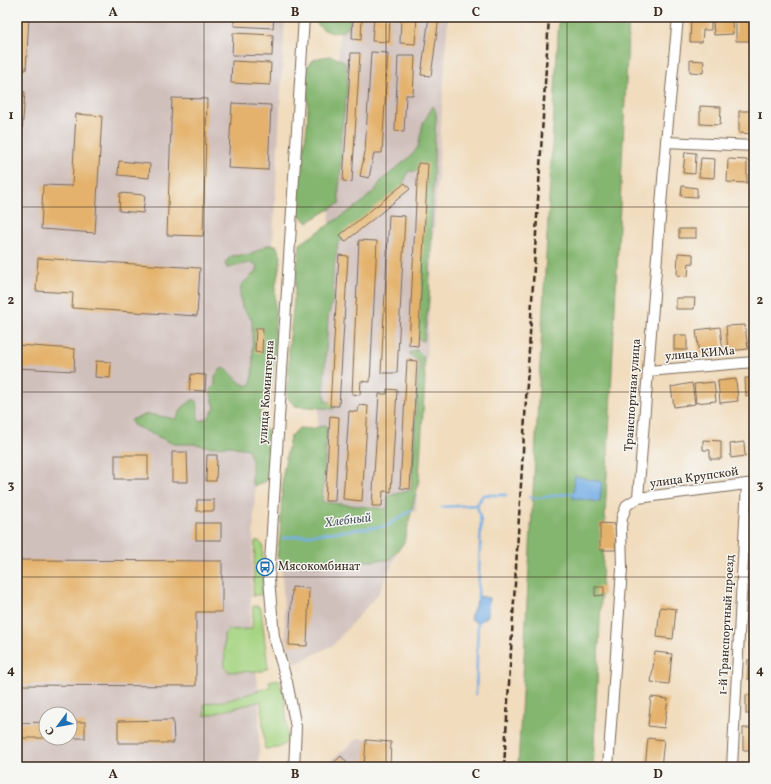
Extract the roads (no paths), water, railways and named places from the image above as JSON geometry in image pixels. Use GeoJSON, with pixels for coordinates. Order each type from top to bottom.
{"type":"FeatureCollection","features":[{"type":"Feature","properties":{"kind":"street","name":"улица Коминтерна"},"geometry":{"type":"LineString","coordinates":[[294,767],[296,727],[287,682],[274,637],[269,579],[304,17]]}},
{"type":"Feature","properties":{"kind":"street","name":"Транспортная улица"},"geometry":{"type":"LineString","coordinates":[[638,498],[666,142],[678,17]]}},
{"type":"Feature","properties":{"kind":"street"},"geometry":{"type":"LineString","coordinates":[[666,142],[754,146]]}},
{"type":"Feature","properties":{"kind":"street","name":"улица КИМа"},"geometry":{"type":"LineString","coordinates":[[648,371],[754,362]]}},
{"type":"Feature","properties":{"kind":"street","name":"улица Крупской"},"geometry":{"type":"LineString","coordinates":[[638,498],[751,484]]}},
{"type":"Feature","properties":{"kind":"street","name":"1-й Транспортный проезд"},"geometry":{"type":"LineString","coordinates":[[732,767],[751,484]]}},
{"type":"Feature","properties":{"kind":"street"},"geometry":{"type":"LineString","coordinates":[[608,767],[622,569],[622,516],[627,505],[638,498]]}},
{"type":"Feature","properties":{"kind":"water"},"geometry":{"type":"Polygon","coordinates":[[[575,476],[602,482],[600,502],[573,498],[575,476]]]}},
{"type":"Feature","properties":{"kind":"water"},"geometry":{"type":"Polygon","coordinates":[[[479,596],[489,598],[488,616],[477,623],[470,618],[479,596]]]}},
{"type":"Feature","properties":{"kind":"waterway","name":"Хлебный"},"geometry":{"type":"LineString","coordinates":[[529,497],[539,498],[573,493]]}},
{"type":"Feature","properties":{"kind":"waterway","name":"Хлебный"},"geometry":{"type":"LineString","coordinates":[[442,507],[477,505],[483,495],[506,495]]}},
{"type":"Feature","properties":{"kind":"waterway"},"geometry":{"type":"LineString","coordinates":[[477,505],[481,521],[478,598]]}},
{"type":"Feature","properties":{"kind":"waterway","name":"Хлебный"},"geometry":{"type":"LineString","coordinates":[[283,538],[387,526],[411,510]]}},
{"type":"Feature","properties":{"kind":"waterway"},"geometry":{"type":"LineString","coordinates":[[476,694],[478,619]]}},
{"type":"Feature","properties":{"kind":"railway"},"geometry":{"type":"LineString","coordinates":[[504,767],[549,17]]}},
{"type":"Feature","properties":{"kind":"place","name":"Мясокомбинат"},"geometry":{"type":"Point","coordinates":[265,567]}}]}
